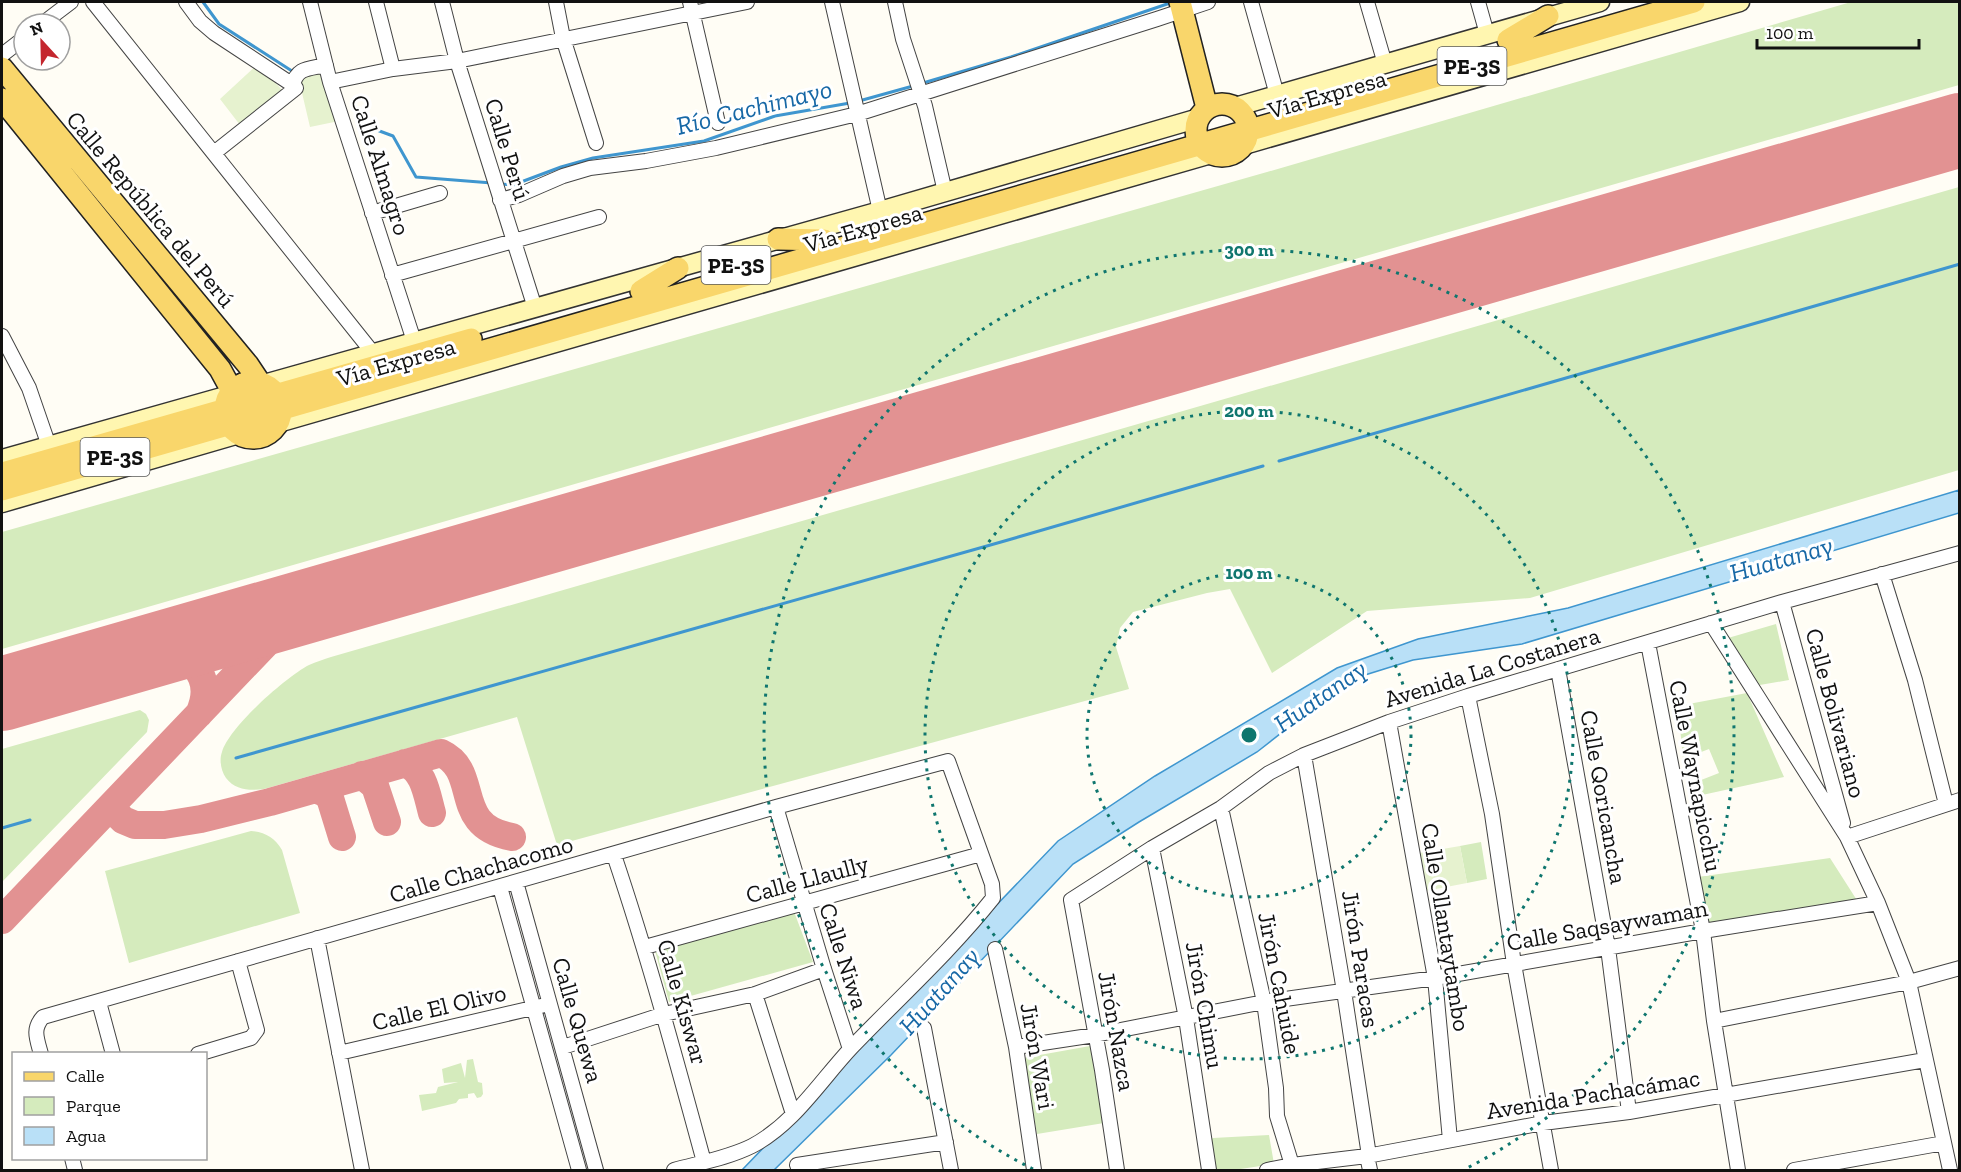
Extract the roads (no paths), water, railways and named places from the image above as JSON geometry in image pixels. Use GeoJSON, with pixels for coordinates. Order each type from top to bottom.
{"type":"FeatureCollection","features":[{"type":"Feature","properties":{"kind":"main road","name":"Vía Expresa"},"geometry":{"type":"LineString","coordinates":[[5,497],[231,410],[245,383],[272,399],[686,305],[789,276],[1220,126],[1277,95],[1594,2]]}},
{"type":"Feature","properties":{"kind":"main road","name":"Vía Expresa"},"geometry":{"type":"LineString","coordinates":[[1510,47],[1642,2]]}},
{"type":"Feature","properties":{"kind":"main road"},"geometry":{"type":"LineString","coordinates":[[1692,9],[1712,2]]}},
{"type":"Feature","properties":{"kind":"main road","name":"Vía Expresa"},"geometry":{"type":"LineString","coordinates":[[2,473],[643,298],[826,246],[1220,126],[1510,47],[1692,9],[1740,2]]}},
{"type":"Feature","properties":{"kind":"main road"},"geometry":{"type":"LineString","coordinates":[[1188,5],[1220,126]]}},
{"type":"Feature","properties":{"kind":"main road","name":"Vía Expresa"},"geometry":{"type":"LineString","coordinates":[[272,399],[372,353],[945,192],[1220,126],[1560,54],[1692,9]]}},
{"type":"Feature","properties":{"kind":"main road"},"geometry":{"type":"LineString","coordinates":[[1510,47],[1548,16]]}},
{"type":"Feature","properties":{"kind":"main road"},"geometry":{"type":"LineString","coordinates":[[1510,47],[1560,54]]}},
{"type":"Feature","properties":{"kind":"main road","name":"Calle República del Perú"},"geometry":{"type":"LineString","coordinates":[[2,68],[248,365],[272,399]]}},
{"type":"Feature","properties":{"kind":"main road","name":"Calle República del Perú"},"geometry":{"type":"LineString","coordinates":[[2,99],[220,369],[231,410]]}},
{"type":"Feature","properties":{"kind":"main road"},"geometry":{"type":"LineString","coordinates":[[778,239],[826,246]]}},
{"type":"Feature","properties":{"kind":"main road"},"geometry":{"type":"LineString","coordinates":[[789,276],[826,246]]}},
{"type":"Feature","properties":{"kind":"main road"},"geometry":{"type":"LineString","coordinates":[[643,298],[678,268]]}},
{"type":"Feature","properties":{"kind":"main road"},"geometry":{"type":"LineString","coordinates":[[643,298],[686,305]]}},
{"type":"Feature","properties":{"kind":"main road"},"geometry":{"type":"LineString","coordinates":[[2,460],[44,462]]}},
{"type":"Feature","properties":{"kind":"main road"},"geometry":{"type":"LineString","coordinates":[[5,497],[44,462]]}},
{"type":"Feature","properties":{"kind":"street"},"geometry":{"type":"LineString","coordinates":[[58,12],[71,2]]}},
{"type":"Feature","properties":{"kind":"street"},"geometry":{"type":"LineString","coordinates":[[93,2],[372,353]]}},
{"type":"Feature","properties":{"kind":"street"},"geometry":{"type":"LineString","coordinates":[[186,2],[200,21],[214,33],[296,77]]}},
{"type":"Feature","properties":{"kind":"street","name":"Calle Almagro"},"geometry":{"type":"LineString","coordinates":[[310,2],[330,82],[414,341]]}},
{"type":"Feature","properties":{"kind":"street"},"geometry":{"type":"LineString","coordinates":[[376,2],[393,69]]}},
{"type":"Feature","properties":{"kind":"street","name":"Calle Perú"},"geometry":{"type":"LineString","coordinates":[[442,2],[457,61],[535,308]]}},
{"type":"Feature","properties":{"kind":"street"},"geometry":{"type":"LineString","coordinates":[[556,2],[563,38],[596,143]]}},
{"type":"Feature","properties":{"kind":"street"},"geometry":{"type":"LineString","coordinates":[[330,82],[393,69],[457,61],[691,7],[747,2]]}},
{"type":"Feature","properties":{"kind":"street"},"geometry":{"type":"LineString","coordinates":[[832,2],[880,211]]}},
{"type":"Feature","properties":{"kind":"street"},"geometry":{"type":"LineString","coordinates":[[895,2],[945,192]]}},
{"type":"Feature","properties":{"kind":"street"},"geometry":{"type":"LineString","coordinates":[[1251,2],[1277,95]]}},
{"type":"Feature","properties":{"kind":"street"},"geometry":{"type":"LineString","coordinates":[[1367,2],[1385,64]]}},
{"type":"Feature","properties":{"kind":"street"},"geometry":{"type":"LineString","coordinates":[[1478,2],[1487,34]]}},
{"type":"Feature","properties":{"kind":"street"},"geometry":{"type":"LineString","coordinates":[[499,195],[590,168],[646,161],[716,148],[1188,5]]}},
{"type":"Feature","properties":{"kind":"street"},"geometry":{"type":"LineString","coordinates":[[691,7],[718,123]]}},
{"type":"Feature","properties":{"kind":"street"},"geometry":{"type":"LineString","coordinates":[[296,77],[326,64]]}},
{"type":"Feature","properties":{"kind":"street"},"geometry":{"type":"LineString","coordinates":[[214,153],[296,88],[296,77]]}},
{"type":"Feature","properties":{"kind":"street"},"geometry":{"type":"LineString","coordinates":[[372,213],[440,192]]}},
{"type":"Feature","properties":{"kind":"street"},"geometry":{"type":"LineString","coordinates":[[392,275],[599,217]]}},
{"type":"Feature","properties":{"kind":"street"},"geometry":{"type":"LineString","coordinates":[[2,336],[29,388],[44,462]]}},
{"type":"Feature","properties":{"kind":"street","name":"Avenida La Costanera"},"geometry":{"type":"LineString","coordinates":[[1071,900],[1152,848],[1221,808],[1269,774],[1304,756],[1389,722],[1782,602],[1959,553]]}},
{"type":"Feature","properties":{"kind":"street"},"geometry":{"type":"LineString","coordinates":[[1847,837],[1953,802],[1882,574]]}},
{"type":"Feature","properties":{"kind":"street","name":"Calle Bolivariano"},"geometry":{"type":"LineString","coordinates":[[1782,602],[1847,837]]}},
{"type":"Feature","properties":{"kind":"street"},"geometry":{"type":"LineString","coordinates":[[1712,623],[1847,837],[1878,903],[1909,982],[1924,1060],[1950,1170]]}},
{"type":"Feature","properties":{"kind":"street","name":"Calle Waynapicchu"},"geometry":{"type":"LineString","coordinates":[[1648,643],[1703,931],[1713,1021],[1738,1170]]}},
{"type":"Feature","properties":{"kind":"street","name":"Calle Qoricancha"},"geometry":{"type":"LineString","coordinates":[[1558,669],[1608,948],[1629,1112]]}},
{"type":"Feature","properties":{"kind":"street"},"geometry":{"type":"LineString","coordinates":[[1468,696],[1492,814],[1514,964],[1551,1170]]}},
{"type":"Feature","properties":{"kind":"street","name":"Calle Ollantaytambo"},"geometry":{"type":"LineString","coordinates":[[1389,722],[1435,978],[1450,1140]]}},
{"type":"Feature","properties":{"kind":"street","name":"Jirón Paracas"},"geometry":{"type":"LineString","coordinates":[[1304,756],[1344,991],[1369,1163]]}},
{"type":"Feature","properties":{"kind":"street","name":"Calle Chachacomo"},"geometry":{"type":"LineString","coordinates":[[41,1052],[35,1034],[37,1024],[43,1017],[945,760],[950,763],[981,854]]}},
{"type":"Feature","properties":{"kind":"street","name":"Calle Niwa"},"geometry":{"type":"LineString","coordinates":[[776,807],[850,1049]]}},
{"type":"Feature","properties":{"kind":"street","name":"Jirón Cahuide"},"geometry":{"type":"LineString","coordinates":[[1221,808],[1264,1002],[1276,1088],[1277,1116],[1292,1166]]}},
{"type":"Feature","properties":{"kind":"street","name":"Jirón Chimu"},"geometry":{"type":"LineString","coordinates":[[1152,848],[1186,1018],[1209,1170]]}},
{"type":"Feature","properties":{"kind":"street"},"geometry":{"type":"LineString","coordinates":[[674,1170],[752,1145],[793,1114],[850,1049],[942,956],[993,898],[992,884],[981,854]]}},
{"type":"Feature","properties":{"kind":"street","name":"Calle Llaully"},"geometry":{"type":"LineString","coordinates":[[645,947],[981,854]]}},
{"type":"Feature","properties":{"kind":"street","name":"Calle Kiswar"},"geometry":{"type":"LineString","coordinates":[[614,855],[645,947],[704,1162]]}},
{"type":"Feature","properties":{"kind":"street","name":"Calle Quewa"},"geometry":{"type":"LineString","coordinates":[[516,882],[596,1170]]}},
{"type":"Feature","properties":{"kind":"street","name":"Calle Quewa"},"geometry":{"type":"LineString","coordinates":[[500,886],[579,1170]]}},
{"type":"Feature","properties":{"kind":"street","name":"Jirón Nazca"},"geometry":{"type":"LineString","coordinates":[[1071,900],[1117,1170]]}},
{"type":"Feature","properties":{"kind":"street","name":"Calle Saqsaywaman"},"geometry":{"type":"LineString","coordinates":[[1016,1047],[1095,1035],[1264,1002],[1435,978],[1878,903]]}},
{"type":"Feature","properties":{"kind":"street"},"geometry":{"type":"LineString","coordinates":[[317,938],[362,1170]]}},
{"type":"Feature","properties":{"kind":"street","name":"Jirón Wari"},"geometry":{"type":"LineString","coordinates":[[995,950],[1016,1047],[1034,1170]]}},
{"type":"Feature","properties":{"kind":"street"},"geometry":{"type":"LineString","coordinates":[[202,1052],[255,1035],[257,1030],[238,961]]}},
{"type":"Feature","properties":{"kind":"street"},"geometry":{"type":"LineString","coordinates":[[1713,1021],[1909,982],[1959,968]]}},
{"type":"Feature","properties":{"kind":"street"},"geometry":{"type":"LineString","coordinates":[[562,1047],[664,1014],[754,994],[824,969]]}},
{"type":"Feature","properties":{"kind":"street"},"geometry":{"type":"LineString","coordinates":[[754,994],[793,1114]]}},
{"type":"Feature","properties":{"kind":"street"},"geometry":{"type":"LineString","coordinates":[[99,1002],[112,1052]]}},
{"type":"Feature","properties":{"kind":"street","name":"Calle El Olivo"},"geometry":{"type":"LineString","coordinates":[[339,1053],[550,1004]]}},
{"type":"Feature","properties":{"kind":"street"},"geometry":{"type":"LineString","coordinates":[[924,1028],[951,1170]]}},
{"type":"Feature","properties":{"kind":"street","name":"Avenida Pachacámac"},"geometry":{"type":"LineString","coordinates":[[1267,1170],[1292,1166],[1369,1163],[1450,1140],[1543,1123],[1726,1096],[1924,1060]]}},
{"type":"Feature","properties":{"kind":"street"},"geometry":{"type":"LineString","coordinates":[[797,1165],[946,1142]]}},
{"type":"Feature","properties":{"kind":"street"},"geometry":{"type":"LineString","coordinates":[[1794,1170],[1944,1143]]}},
{"type":"Feature","properties":{"kind":"water","name":"Huatanay"},"geometry":{"type":"Polygon","coordinates":[[[1959,490],[1959,513],[1522,644],[1413,660],[1349,680],[1257,752],[1073,864],[891,1055],[774,1170],[742,1170],[1058,841],[1155,776],[1337,668],[1418,639],[1568,608],[1959,490]]]}},
{"type":"Feature","properties":{"kind":"waterway","name":"Río Cachimayo"},"geometry":{"type":"LineString","coordinates":[[203,2],[219,24],[295,73]]}},
{"type":"Feature","properties":{"kind":"waterway","name":"Río Cachimayo"},"geometry":{"type":"LineString","coordinates":[[923,83],[1011,57],[1173,2]]}},
{"type":"Feature","properties":{"kind":"waterway","name":"Río Cachimayo"},"geometry":{"type":"LineString","coordinates":[[859,101],[913,86]]}},
{"type":"Feature","properties":{"kind":"waterway","name":"Río Cachimayo"},"geometry":{"type":"LineString","coordinates":[[501,184],[513,185],[593,158],[704,141],[775,116],[850,103]]}},
{"type":"Feature","properties":{"kind":"waterway","name":"Río Cachimayo"},"geometry":{"type":"LineString","coordinates":[[358,123],[393,136],[416,177],[492,183]]}},
{"type":"Feature","properties":{"kind":"waterway"},"geometry":{"type":"LineString","coordinates":[[1279,461],[1960,264]]}},
{"type":"Feature","properties":{"kind":"waterway"},"geometry":{"type":"LineString","coordinates":[[236,758],[1263,466]]}},
{"type":"Feature","properties":{"kind":"waterway"},"geometry":{"type":"LineString","coordinates":[[2,828],[30,820]]}}]}
